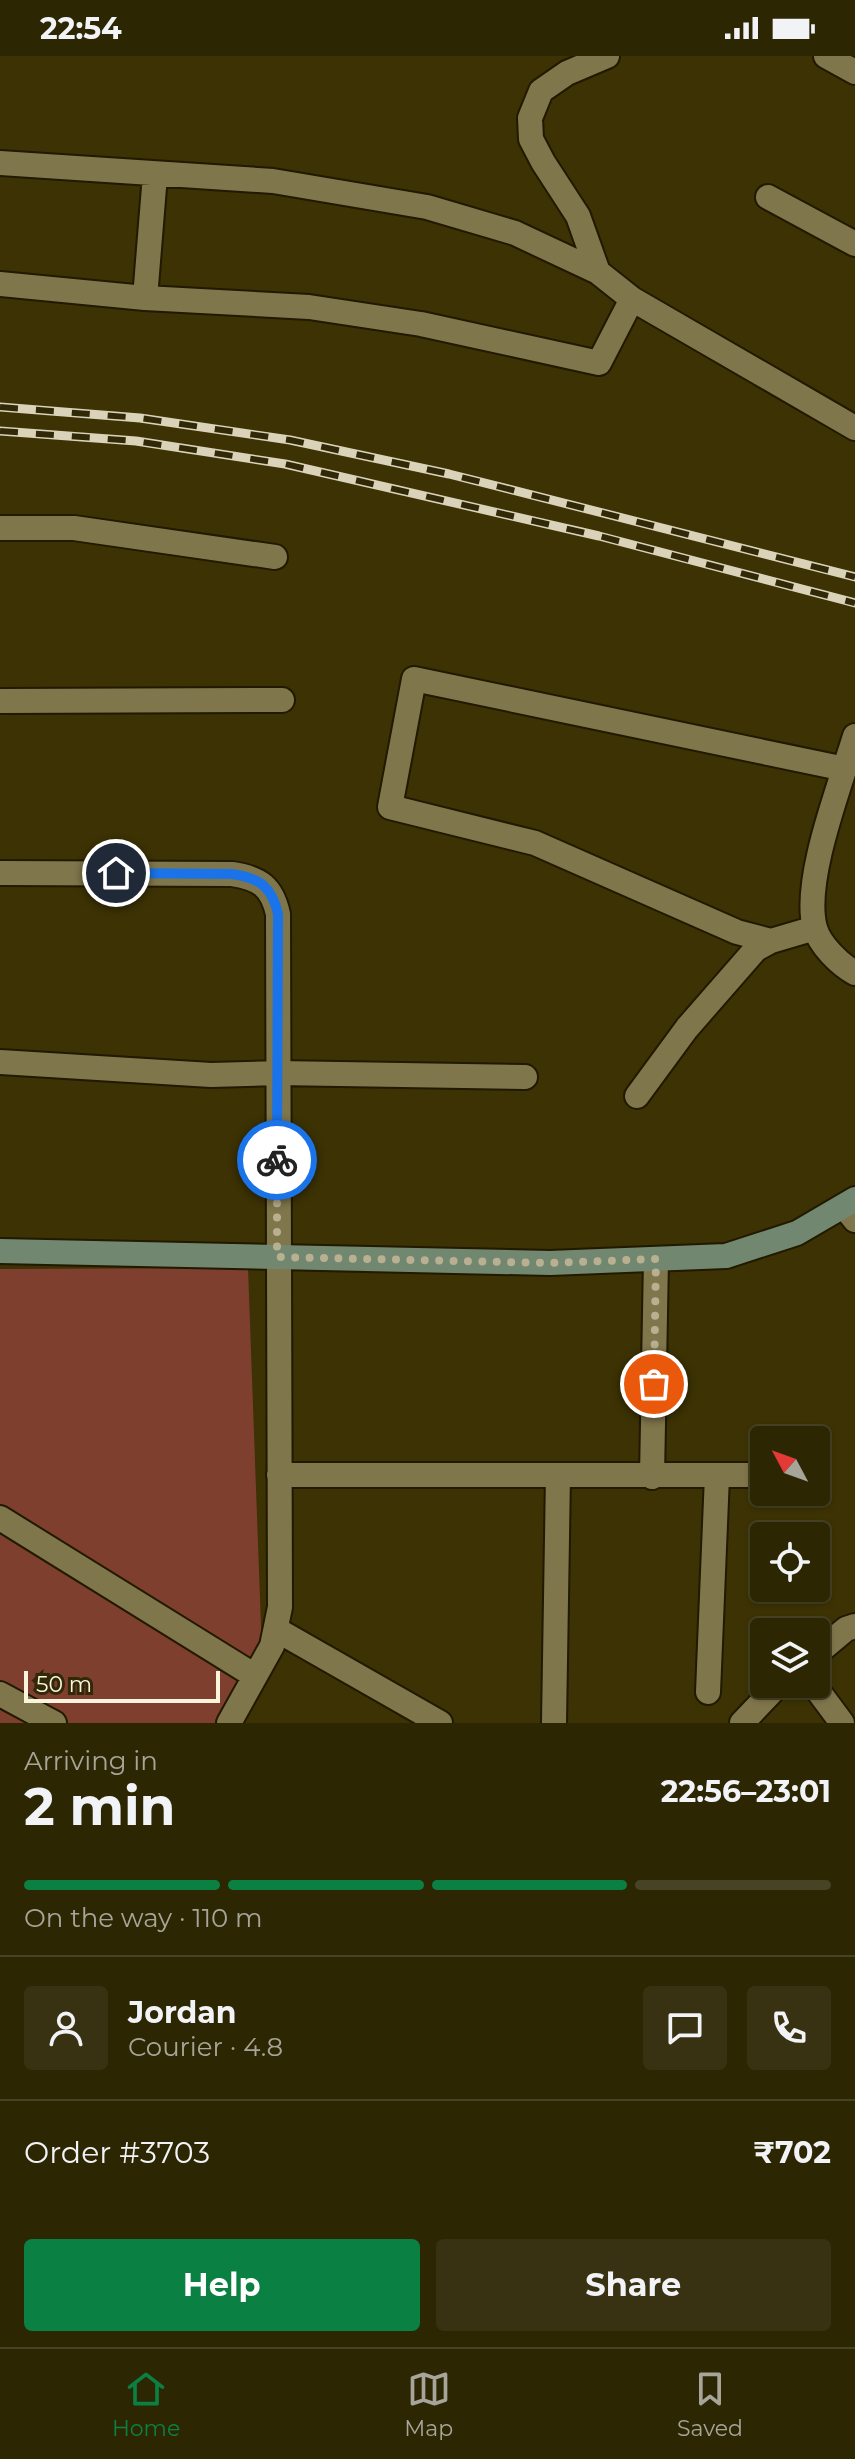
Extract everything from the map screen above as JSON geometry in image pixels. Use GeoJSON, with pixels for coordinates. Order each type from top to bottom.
{"type":"FeatureCollection","features":[{"type":"Feature","properties":{"kind":"street"},"geometry":{"type":"LineString","coordinates":[[598,272],[578,216],[531,139],[530,118],[541,91],[567,73],[607,56]]}},
{"type":"Feature","properties":{"kind":"street"},"geometry":{"type":"LineString","coordinates":[[826,56],[855,72]]}},
{"type":"Feature","properties":{"kind":"street"},"geometry":{"type":"LineString","coordinates":[[0,163],[273,181],[427,207],[515,233],[598,272],[632,299],[855,428]]}},
{"type":"Feature","properties":{"kind":"street"},"geometry":{"type":"LineString","coordinates":[[145,298],[155,175]]}},
{"type":"Feature","properties":{"kind":"street"},"geometry":{"type":"LineString","coordinates":[[768,197],[855,244]]}},
{"type":"Feature","properties":{"kind":"street"},"geometry":{"type":"LineString","coordinates":[[0,284],[145,298],[309,307],[421,324],[599,363],[632,299]]}},
{"type":"Feature","properties":{"kind":"street"},"geometry":{"type":"LineString","coordinates":[[0,528],[74,528],[275,557]]}},
{"type":"Feature","properties":{"kind":"street"},"geometry":{"type":"LineString","coordinates":[[771,941],[737,932],[535,843],[390,807],[414,679],[845,769]]}},
{"type":"Feature","properties":{"kind":"street"},"geometry":{"type":"LineString","coordinates":[[0,701],[282,700]]}},
{"type":"Feature","properties":{"kind":"street"},"geometry":{"type":"LineString","coordinates":[[855,736],[812,895],[815,928],[828,950],[855,973]]}},
{"type":"Feature","properties":{"kind":"street"},"geometry":{"type":"LineString","coordinates":[[833,810],[855,821]]}},
{"type":"Feature","properties":{"kind":"street"},"geometry":{"type":"LineString","coordinates":[[0,873],[232,874],[247,876],[263,884],[274,896],[278,914],[280,1607],[272,1646],[229,1723]]}},
{"type":"Feature","properties":{"kind":"street"},"geometry":{"type":"LineString","coordinates":[[637,1096],[687,1028],[756,949],[771,941],[815,928]]}},
{"type":"Feature","properties":{"kind":"street"},"geometry":{"type":"LineString","coordinates":[[0,1062],[211,1075],[277,1073],[525,1077]]}},
{"type":"Feature","properties":{"kind":"street"},"geometry":{"type":"LineString","coordinates":[[0,1251],[550,1263],[726,1256],[797,1233],[851,1208]]}},
{"type":"Feature","properties":{"kind":"street"},"geometry":{"type":"LineString","coordinates":[[652,1477],[656,1259]]}},
{"type":"Feature","properties":{"kind":"street"},"geometry":{"type":"LineString","coordinates":[[279,1475],[750,1475]]}},
{"type":"Feature","properties":{"kind":"street"},"geometry":{"type":"LineString","coordinates":[[554,1723],[558,1475]]}},
{"type":"Feature","properties":{"kind":"street"},"geometry":{"type":"LineString","coordinates":[[708,1692],[717,1476]]}},
{"type":"Feature","properties":{"kind":"street"},"geometry":{"type":"LineString","coordinates":[[0,1518],[255,1676]]}},
{"type":"Feature","properties":{"kind":"street"},"geometry":{"type":"LineString","coordinates":[[830,1642],[846,1629],[855,1626]]}},
{"type":"Feature","properties":{"kind":"street"},"geometry":{"type":"LineString","coordinates":[[277,1630],[440,1723]]}},
{"type":"Feature","properties":{"kind":"street"},"geometry":{"type":"LineString","coordinates":[[0,1694],[54,1723]]}},
{"type":"Feature","properties":{"kind":"street"},"geometry":{"type":"LineString","coordinates":[[742,1723],[766,1698]]}},
{"type":"Feature","properties":{"kind":"street"},"geometry":{"type":"LineString","coordinates":[[823,1698],[842,1723]]}},
{"type":"Feature","properties":{"kind":"shaded area"},"geometry":{"type":"Polygon","coordinates":[[[248,1268],[262,1654],[220,1723],[0,1723],[0,1269],[248,1268]]]}},
{"type":"Feature","properties":{"kind":"railway"},"geometry":{"type":"LineString","coordinates":[[0,407],[140,418],[290,440],[449,474],[855,577]]}},
{"type":"Feature","properties":{"kind":"railway"},"geometry":{"type":"LineString","coordinates":[[0,431],[136,441],[285,464],[599,536],[855,603]]}},
{"type":"Feature","properties":{"kind":"way so far"},"geometry":{"type":"LineString","coordinates":[[277,1160],[277,1257],[550,1263],[656,1259],[654,1384]]}},
{"type":"Feature","properties":{"kind":"route"},"geometry":{"type":"LineString","coordinates":[[116,873],[247,876],[263,884],[274,896],[278,914],[277,1160]]}}]}
